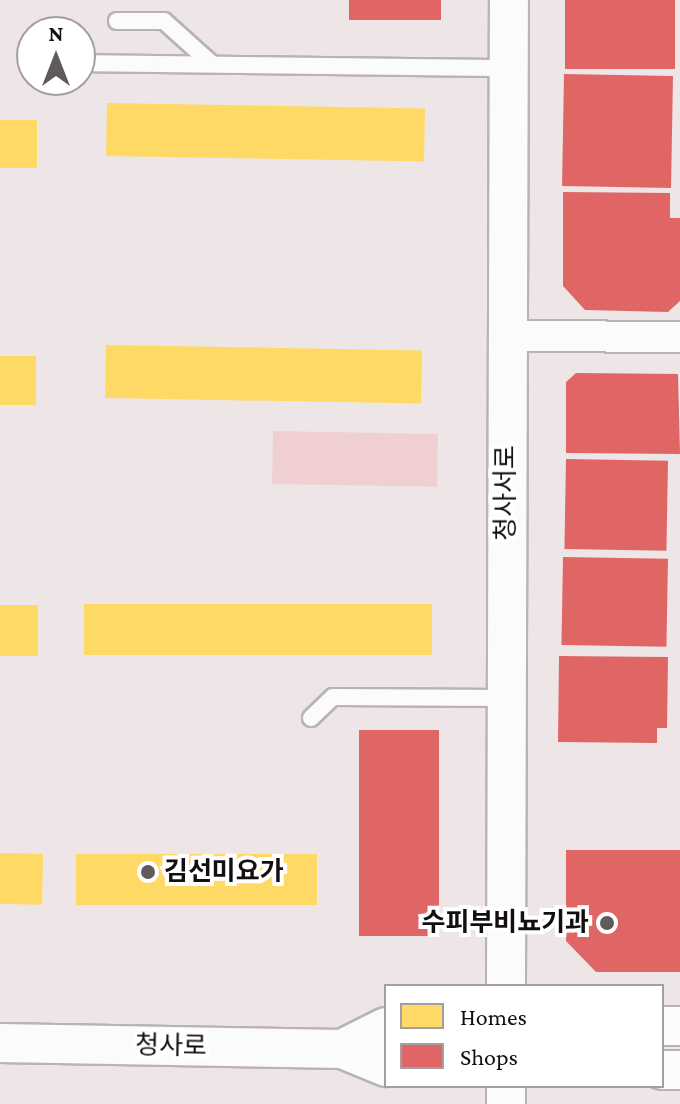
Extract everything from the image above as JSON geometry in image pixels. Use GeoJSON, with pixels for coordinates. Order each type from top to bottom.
{"type":"FeatureCollection","features":[{"type":"Feature","properties":{"kind":"street","name":"청사서로"},"geometry":{"type":"LineString","coordinates":[[506,984],[509,0]]}},
{"type":"Feature","properties":{"kind":"street"},"geometry":{"type":"LineString","coordinates":[[508,336],[680,337]]}},
{"type":"Feature","properties":{"kind":"street","name":"청사로"},"geometry":{"type":"LineString","coordinates":[[342,1049],[384,1028]]}},
{"type":"Feature","properties":{"kind":"street","name":"청사로"},"geometry":{"type":"LineString","coordinates":[[0,1043],[342,1049],[384,1066]]}},
{"type":"Feature","properties":{"kind":"lane"},"geometry":{"type":"LineString","coordinates":[[117,21],[164,21],[212,64]]}},
{"type":"Feature","properties":{"kind":"lane"},"geometry":{"type":"LineString","coordinates":[[96,63],[508,68]]}},
{"type":"Feature","properties":{"kind":"lane"},"geometry":{"type":"LineString","coordinates":[[311,718],[333,697],[505,698]]}},
{"type":"Feature","properties":{"kind":"shaded area"},"geometry":{"type":"Polygon","coordinates":[[[273,431],[438,434],[437,487],[272,484],[273,431]]]}},
{"type":"Feature","properties":{"kind":"building: Homes"},"geometry":{"type":"Polygon","coordinates":[[[107,103],[425,109],[424,162],[106,156],[107,103]]]}},
{"type":"Feature","properties":{"kind":"building: Homes"},"geometry":{"type":"Polygon","coordinates":[[[0,120],[37,120],[37,168],[0,168],[0,120]]]}},
{"type":"Feature","properties":{"kind":"building: Homes"},"geometry":{"type":"Polygon","coordinates":[[[106,345],[422,351],[421,404],[105,398],[106,345]]]}},
{"type":"Feature","properties":{"kind":"building: Homes"},"geometry":{"type":"Polygon","coordinates":[[[0,356],[36,356],[36,405],[0,405],[0,356]]]}},
{"type":"Feature","properties":{"kind":"building: Homes"},"geometry":{"type":"Polygon","coordinates":[[[84,604],[432,604],[432,655],[84,655],[84,604]]]}},
{"type":"Feature","properties":{"kind":"building: Homes"},"geometry":{"type":"Polygon","coordinates":[[[0,605],[38,605],[38,656],[0,656],[0,605]]]}},
{"type":"Feature","properties":{"kind":"building: Homes"},"geometry":{"type":"Polygon","coordinates":[[[0,853],[43,854],[42,905],[0,904],[0,853]]]}},
{"type":"Feature","properties":{"kind":"building: Homes"},"geometry":{"type":"Polygon","coordinates":[[[76,854],[317,854],[317,905],[76,905],[76,854]]]}},
{"type":"Feature","properties":{"kind":"building: Shops"},"geometry":{"type":"Polygon","coordinates":[[[349,0],[441,0],[441,20],[349,20],[349,0]]]}},
{"type":"Feature","properties":{"kind":"building: Shops"},"geometry":{"type":"Polygon","coordinates":[[[565,0],[675,0],[675,69],[565,69],[565,0]]]}},
{"type":"Feature","properties":{"kind":"building: Shops"},"geometry":{"type":"Polygon","coordinates":[[[564,74],[673,76],[671,188],[562,186],[564,74]]]}},
{"type":"Feature","properties":{"kind":"building: Shops"},"geometry":{"type":"Polygon","coordinates":[[[563,192],[670,193],[670,218],[680,218],[680,301],[668,312],[585,310],[563,286],[563,192]]]}},
{"type":"Feature","properties":{"kind":"building: Shops"},"geometry":{"type":"Polygon","coordinates":[[[576,373],[678,374],[680,454],[566,453],[566,382],[576,373]]]}},
{"type":"Feature","properties":{"kind":"building: Shops"},"geometry":{"type":"Polygon","coordinates":[[[566,459],[668,461],[666,551],[564,549],[566,459]]]}},
{"type":"Feature","properties":{"kind":"building: Shops"},"geometry":{"type":"Polygon","coordinates":[[[563,557],[668,559],[666,647],[561,645],[563,557]]]}},
{"type":"Feature","properties":{"kind":"building: Shops"},"geometry":{"type":"Polygon","coordinates":[[[559,656],[668,657],[667,728],[657,728],[657,743],[558,742],[559,656]]]}},
{"type":"Feature","properties":{"kind":"building: Shops"},"geometry":{"type":"Polygon","coordinates":[[[359,730],[439,730],[439,936],[359,936],[359,730]]]}},
{"type":"Feature","properties":{"kind":"building: Shops"},"geometry":{"type":"Polygon","coordinates":[[[566,850],[680,850],[680,972],[596,972],[566,941],[566,850]]]}},
{"type":"Feature","properties":{"kind":"place","name":"김선미요가"},"geometry":{"type":"Point","coordinates":[148,872]}},
{"type":"Feature","properties":{"kind":"place","name":"수피부비뇨기과"},"geometry":{"type":"Point","coordinates":[607,923]}}]}
